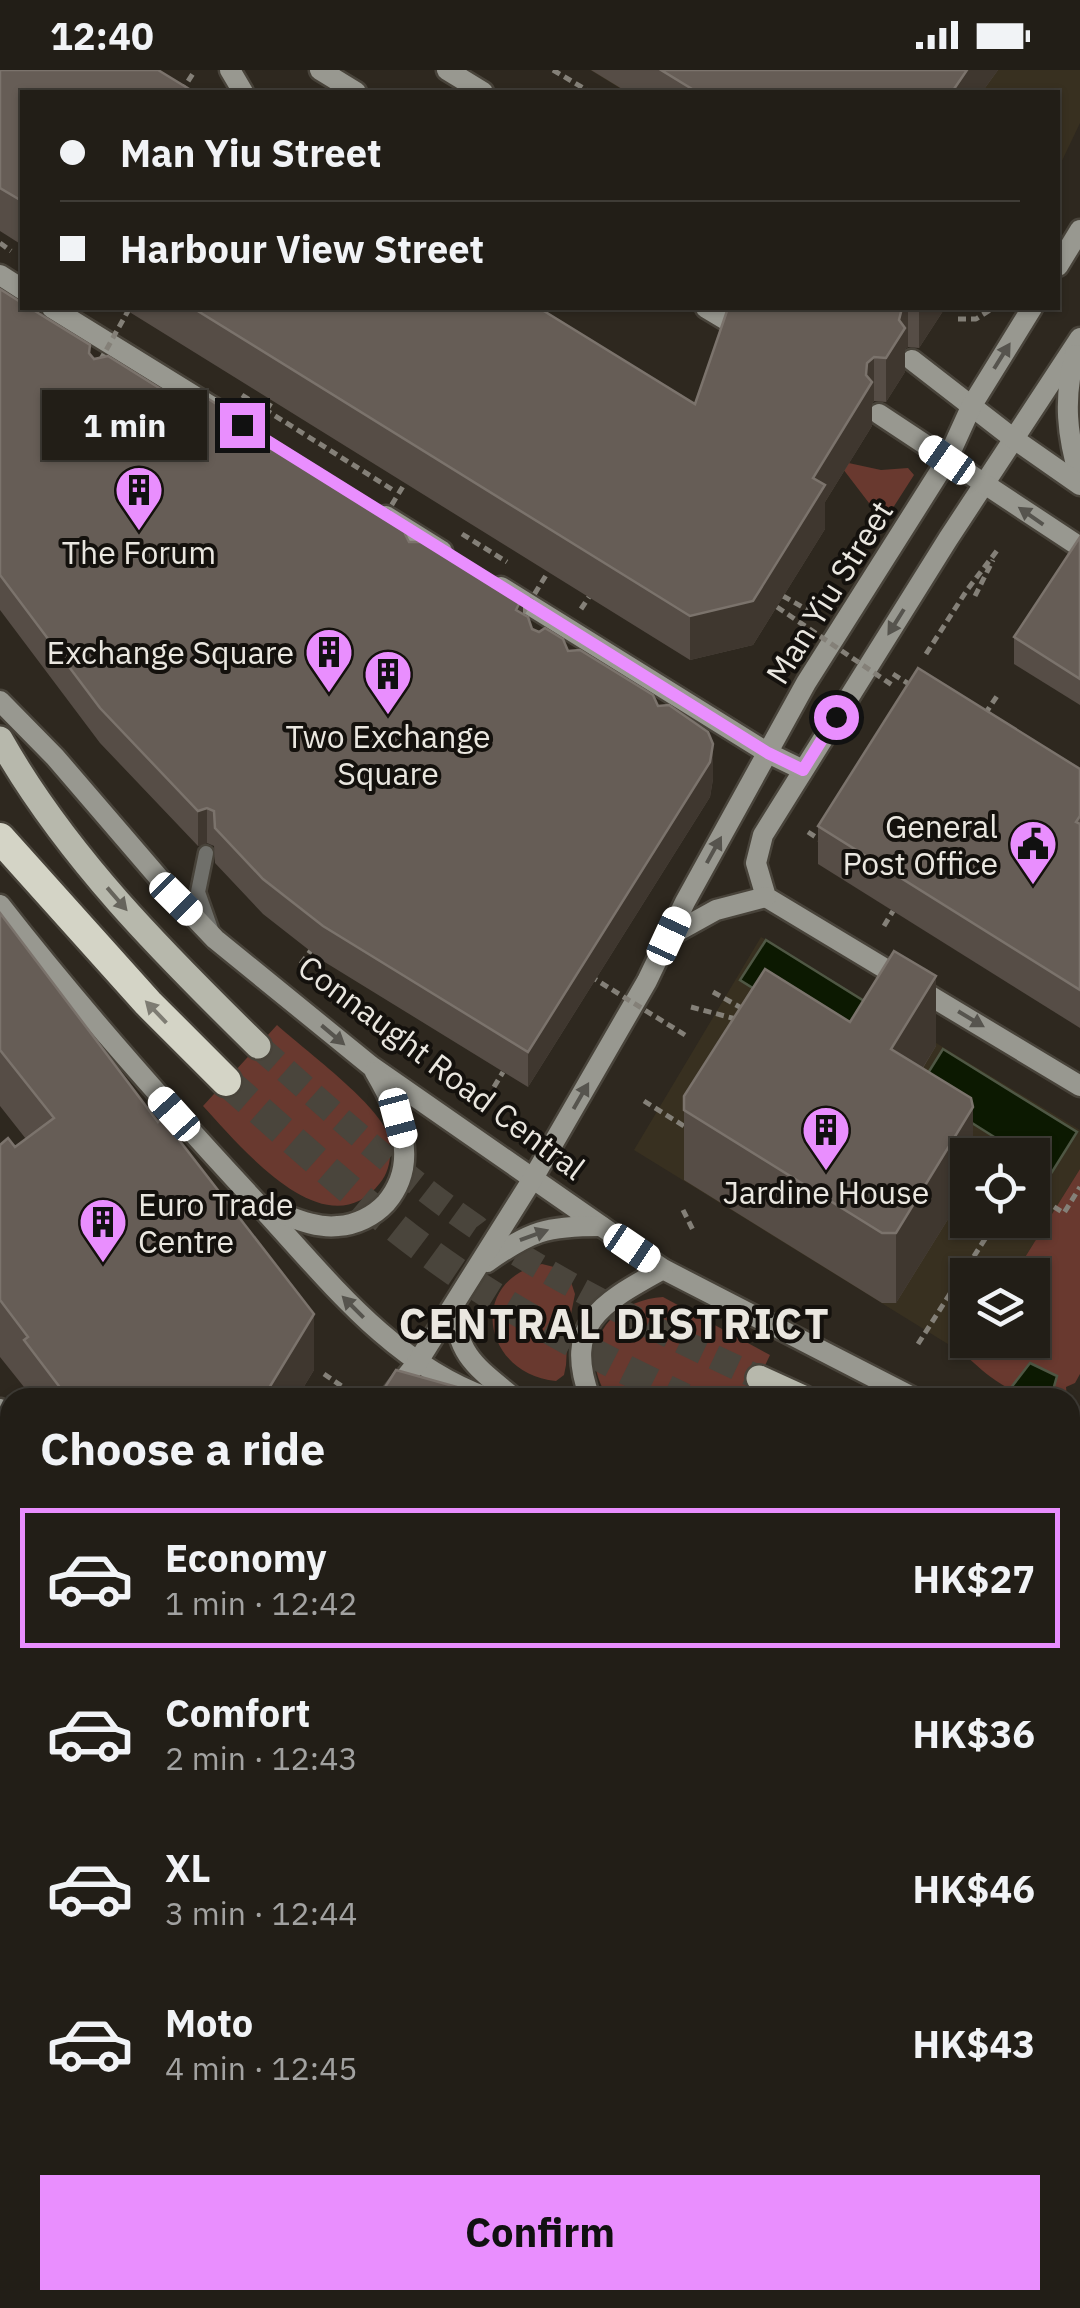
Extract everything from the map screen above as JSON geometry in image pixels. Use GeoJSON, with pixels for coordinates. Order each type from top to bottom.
{"type":"FeatureCollection","features":[{"type":"Feature","properties":{"kind":"highway"},"geometry":{"type":"LineString","coordinates":[[0,838],[148,1003],[226,1081]]}},
{"type":"Feature","properties":{"kind":"main road"},"geometry":{"type":"LineString","coordinates":[[320,70],[353,90]]}},
{"type":"Feature","properties":{"kind":"main road"},"geometry":{"type":"LineString","coordinates":[[447,70],[479,90]]}},
{"type":"Feature","properties":{"kind":"main road"},"geometry":{"type":"LineString","coordinates":[[1060,263],[1080,230]]}},
{"type":"Feature","properties":{"kind":"main road"},"geometry":{"type":"LineString","coordinates":[[55,310],[148,366],[248,435]]}},
{"type":"Feature","properties":{"kind":"main road"},"geometry":{"type":"LineString","coordinates":[[709,310],[736,326]]}},
{"type":"Feature","properties":{"kind":"main road","name":"Man Yiu Street"},"geometry":{"type":"LineString","coordinates":[[396,1388],[417,1362],[532,1180],[647,981],[806,682],[947,460],[972,405],[1031,310]]}},
{"type":"Feature","properties":{"kind":"main road"},"geometry":{"type":"LineString","coordinates":[[1080,338],[984,483],[758,848],[758,876],[766,897],[1080,1086]]}},
{"type":"Feature","properties":{"kind":"main road"},"geometry":{"type":"LineString","coordinates":[[1080,338],[1070,372],[1066,412],[1080,482]]}},
{"type":"Feature","properties":{"kind":"main road"},"geometry":{"type":"LineString","coordinates":[[912,360],[1014,439],[1080,482]]}},
{"type":"Feature","properties":{"kind":"main road"},"geometry":{"type":"LineString","coordinates":[[879,414],[1080,547]]}},
{"type":"Feature","properties":{"kind":"main road"},"geometry":{"type":"LineString","coordinates":[[363,501],[426,549],[469,567],[588,653],[678,708],[803,770]]}},
{"type":"Feature","properties":{"kind":"main road","name":"Connaught Road Central"},"geometry":{"type":"LineString","coordinates":[[0,701],[215,939],[371,1066],[663,1269],[895,1388]]}},
{"type":"Feature","properties":{"kind":"main road"},"geometry":{"type":"LineString","coordinates":[[0,739],[23,780],[99,879],[190,979],[258,1046]]}},
{"type":"Feature","properties":{"kind":"main road"},"geometry":{"type":"LineString","coordinates":[[669,936],[716,910],[766,897]]}},
{"type":"Feature","properties":{"kind":"main road"},"geometry":{"type":"LineString","coordinates":[[0,904],[48,968],[130,1064],[360,1314],[417,1362],[461,1388]]}},
{"type":"Feature","properties":{"kind":"main road"},"geometry":{"type":"LineString","coordinates":[[260,1206],[312,1224],[336,1227],[360,1222],[396,1192],[404,1170],[405,1146],[398,1118],[371,1066]]}},
{"type":"Feature","properties":{"kind":"main road"},"geometry":{"type":"LineString","coordinates":[[476,1270],[533,1233],[561,1227],[600,1226]]}},
{"type":"Feature","properties":{"kind":"main road"},"geometry":{"type":"LineString","coordinates":[[587,1388],[581,1366],[587,1324],[612,1298],[663,1269]]}},
{"type":"Feature","properties":{"kind":"main road"},"geometry":{"type":"LineString","coordinates":[[454,1305],[454,1326],[461,1347],[473,1364],[502,1388]]}},
{"type":"Feature","properties":{"kind":"main road"},"geometry":{"type":"LineString","coordinates":[[759,1378],[781,1388]]}},
{"type":"Feature","properties":{"kind":"lane"},"geometry":{"type":"LineString","coordinates":[[121,367],[148,366]]}},
{"type":"Feature","properties":{"kind":"lane"},"geometry":{"type":"LineString","coordinates":[[206,853],[198,892],[215,939]]}},
{"type":"Feature","properties":{"kind":"path"},"geometry":{"type":"LineString","coordinates":[[553,70],[587,90]]}},
{"type":"Feature","properties":{"kind":"path"},"geometry":{"type":"LineString","coordinates":[[958,319],[976,319],[991,310]]}},
{"type":"Feature","properties":{"kind":"path"},"geometry":{"type":"LineString","coordinates":[[99,362],[128,311]]}},
{"type":"Feature","properties":{"kind":"path"},"geometry":{"type":"LineString","coordinates":[[248,435],[272,401]]}},
{"type":"Feature","properties":{"kind":"path"},"geometry":{"type":"LineString","coordinates":[[377,529],[404,483]]}},
{"type":"Feature","properties":{"kind":"path"},"geometry":{"type":"LineString","coordinates":[[926,654],[999,548],[975,596]]}},
{"type":"Feature","properties":{"kind":"path"},"geometry":{"type":"LineString","coordinates":[[521,617],[548,572]]}},
{"type":"Feature","properties":{"kind":"path"},"geometry":{"type":"LineString","coordinates":[[783,596],[813,613]]}},
{"type":"Feature","properties":{"kind":"path"},"geometry":{"type":"LineString","coordinates":[[582,609],[588,597]]}},
{"type":"Feature","properties":{"kind":"path"},"geometry":{"type":"LineString","coordinates":[[776,607],[895,687]]}},
{"type":"Feature","properties":{"kind":"path"},"geometry":{"type":"LineString","coordinates":[[893,674],[923,693]]}},
{"type":"Feature","properties":{"kind":"path"},"geometry":{"type":"LineString","coordinates":[[989,724],[980,720],[997,696],[990,714]]}},
{"type":"Feature","properties":{"kind":"path"},"geometry":{"type":"LineString","coordinates":[[808,832],[830,846]]}},
{"type":"Feature","properties":{"kind":"path"},"geometry":{"type":"LineString","coordinates":[[884,926],[893,910]]}},
{"type":"Feature","properties":{"kind":"path"},"geometry":{"type":"LineString","coordinates":[[301,964],[322,934]]}},
{"type":"Feature","properties":{"kind":"path"},"geometry":{"type":"LineString","coordinates":[[576,967],[685,1035]]}},
{"type":"Feature","properties":{"kind":"path"},"geometry":{"type":"LineString","coordinates":[[712,992],[752,1014]]}},
{"type":"Feature","properties":{"kind":"path"},"geometry":{"type":"LineString","coordinates":[[691,1007],[738,1020]]}},
{"type":"Feature","properties":{"kind":"path"},"geometry":{"type":"LineString","coordinates":[[494,1088],[503,1072]]}},
{"type":"Feature","properties":{"kind":"path"},"geometry":{"type":"LineString","coordinates":[[644,1101],[688,1128]]}},
{"type":"Feature","properties":{"kind":"path"},"geometry":{"type":"LineString","coordinates":[[1050,1205],[1064,1213],[1080,1187]]}},
{"type":"Feature","properties":{"kind":"path"},"geometry":{"type":"LineString","coordinates":[[683,1210],[694,1232]]}},
{"type":"Feature","properties":{"kind":"path"},"geometry":{"type":"LineString","coordinates":[[918,1344],[985,1238]]}},
{"type":"Feature","properties":{"kind":"path"},"geometry":{"type":"LineString","coordinates":[[324,1374],[344,1388]]}},
{"type":"Feature","properties":{"kind":"shaded area"},"geometry":{"type":"Polygon","coordinates":[[[590,70],[1080,70],[1080,123],[1060,165],[1060,90],[623,90],[590,70]]]}},
{"type":"Feature","properties":{"kind":"shaded area"},"geometry":{"type":"Polygon","coordinates":[[[844,462],[881,470],[908,468],[914,475],[882,525],[876,526],[869,503],[843,469],[844,462]]]}},
{"type":"Feature","properties":{"kind":"shaded area","name":"Jardine House"},"geometry":{"type":"Polygon","coordinates":[[[761,937],[1080,1130],[1080,1169],[1050,1217],[1050,1138],[950,1138],[950,1238],[1037,1238],[1025,1258],[950,1258],[950,1345],[634,1150],[761,937]]]}},
{"type":"Feature","properties":{"kind":"shaded area"},"geometry":{"type":"Polygon","coordinates":[[[766,940],[888,1016],[862,1056],[740,980],[766,940]]]}},
{"type":"Feature","properties":{"kind":"shaded area"},"geometry":{"type":"Polygon","coordinates":[[[277,1025],[354,1091],[387,1132],[387,1172],[358,1201],[335,1206],[310,1200],[285,1185],[239,1145],[203,1106],[277,1025]]]}},
{"type":"Feature","properties":{"kind":"shaded area"},"geometry":{"type":"Polygon","coordinates":[[[943,1049],[1077,1132],[1052,1172],[1050,1138],[996,1138],[918,1089],[943,1049]]]}},
{"type":"Feature","properties":{"kind":"shaded area"},"geometry":{"type":"Polygon","coordinates":[[[1080,1169],[1080,1374],[1066,1388],[1008,1388],[969,1358],[1050,1358],[1050,1258],[1025,1258],[1037,1238],[1050,1238],[1050,1217],[1080,1169]]]}},
{"type":"Feature","properties":{"kind":"shaded area"},"geometry":{"type":"Polygon","coordinates":[[[542,1264],[558,1268],[570,1279],[575,1294],[564,1375],[556,1381],[531,1375],[512,1362],[499,1345],[493,1326],[494,1307],[502,1288],[518,1274],[542,1264]]]}},
{"type":"Feature","properties":{"kind":"shaded area"},"geometry":{"type":"Polygon","coordinates":[[[663,1297],[770,1355],[754,1388],[603,1388],[595,1362],[603,1330],[626,1307],[663,1297]]]}},
{"type":"Feature","properties":{"kind":"shaded area"},"geometry":{"type":"Polygon","coordinates":[[[1030,1363],[1057,1376],[1054,1388],[1011,1388],[1030,1363]]]}},
{"type":"Feature","properties":{"kind":"building"},"geometry":{"type":"Polygon","coordinates":[[[0,70],[158,70],[191,90],[20,90],[20,200],[0,188],[0,70]]]}},
{"type":"Feature","properties":{"kind":"building"},"geometry":{"type":"Polygon","coordinates":[[[661,70],[967,70],[953,90],[694,90],[661,70]]]}},
{"type":"Feature","properties":{"kind":"building","name":"Exchange Square"},"geometry":{"type":"Polygon","coordinates":[[[0,289],[20,302],[20,310],[33,310],[90,345],[89,353],[94,359],[108,356],[193,409],[202,395],[408,524],[405,534],[409,542],[420,542],[426,535],[523,596],[516,610],[528,617],[532,629],[539,632],[545,628],[563,639],[568,651],[580,650],[653,695],[658,706],[669,705],[708,732],[713,744],[710,762],[528,1052],[323,926],[263,879],[215,828],[214,811],[198,811],[100,708],[0,575],[0,289]]]}},
{"type":"Feature","properties":{"kind":"building"},"geometry":{"type":"Polygon","coordinates":[[[196,310],[542,310],[695,404],[727,310],[902,310],[899,320],[905,328],[886,358],[874,357],[867,363],[866,375],[872,382],[813,478],[825,485],[753,601],[690,616],[196,310]]]}},
{"type":"Feature","properties":{"kind":"building"},"geometry":{"type":"Polygon","coordinates":[[[1080,537],[1080,679],[1014,637],[1080,537]]]}},
{"type":"Feature","properties":{"kind":"building","name":"General Post Office"},"geometry":{"type":"Polygon","coordinates":[[[918,668],[1080,769],[1080,816],[1076,822],[1080,824],[1080,990],[818,826],[918,668]]]}},
{"type":"Feature","properties":{"kind":"building"},"geometry":{"type":"Polygon","coordinates":[[[0,913],[158,1122],[162,1118],[314,1314],[269,1388],[60,1388],[0,1300],[0,1145],[8,1138],[15,1147],[54,1118],[0,1050],[0,913]]]}},
{"type":"Feature","properties":{"kind":"building"},"geometry":{"type":"Polygon","coordinates":[[[894,951],[936,976],[891,1049],[971,1098],[973,1107],[954,1138],[950,1138],[950,1145],[896,1233],[882,1233],[684,1110],[684,1096],[765,969],[850,1022],[894,951]]]}},
{"type":"Feature","properties":{"kind":"building"},"geometry":{"type":"Polygon","coordinates":[[[396,1370],[460,1388],[384,1388],[396,1370]]]}},
{"type":"Feature","properties":{"kind":"tunnel"},"geometry":{"type":"LineString","coordinates":[[258,1046],[391,1163],[476,1227],[579,1289],[759,1378]]}},
{"type":"Feature","properties":{"kind":"tunnel"},"geometry":{"type":"LineString","coordinates":[[226,1081],[367,1204],[456,1272],[568,1340],[663,1388]]}},
{"type":"Feature","properties":{"kind":"place","name":"The Forum"},"geometry":{"type":"Point","coordinates":[139,532]}},
{"type":"Feature","properties":{"kind":"place","name":"Exchange Square"},"geometry":{"type":"Point","coordinates":[329,694]}},
{"type":"Feature","properties":{"kind":"place","name":"Two Exchange Square"},"geometry":{"type":"Point","coordinates":[388,716]}},
{"type":"Feature","properties":{"kind":"place","name":"General Post Office"},"geometry":{"type":"Point","coordinates":[1033,886]}},
{"type":"Feature","properties":{"kind":"place","name":"Jardine House"},"geometry":{"type":"Point","coordinates":[826,1172]}},
{"type":"Feature","properties":{"kind":"place","name":"Euro Trade Centre"},"geometry":{"type":"Point","coordinates":[103,1264]}},
{"type":"Feature","properties":{"kind":"district","name":"CENTRAL DISTRICT"},"geometry":{"type":"Point","coordinates":[615,1323]}},
{"type":"Feature","properties":{"kind":"route"},"geometry":{"type":"LineString","coordinates":[[242,425],[768,753],[803,770],[836,717]]}}]}
